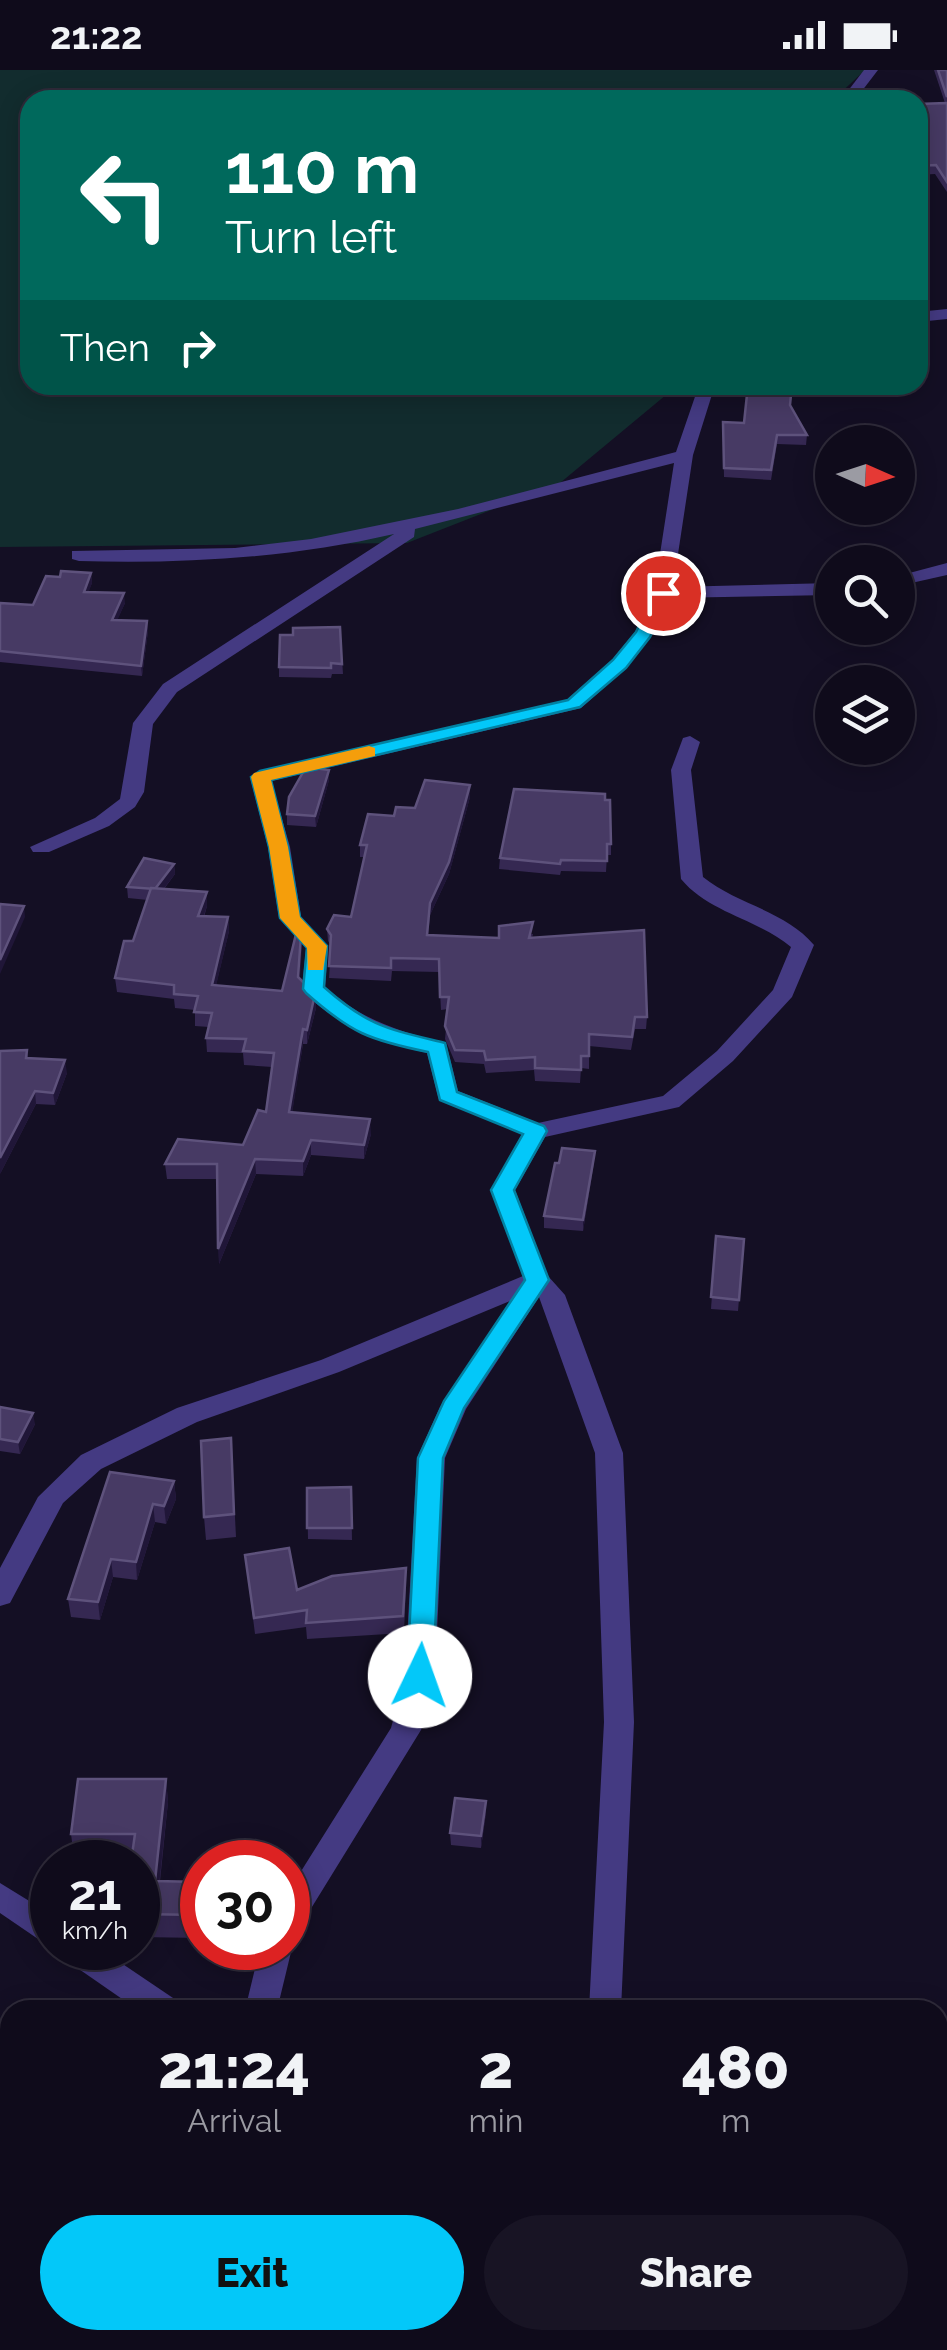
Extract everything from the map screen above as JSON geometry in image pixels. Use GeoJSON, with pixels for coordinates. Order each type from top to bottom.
{"type":"FeatureCollection","features":[{"type":"Feature","properties":{"kind":"street"},"geometry":{"type":"LineString","coordinates":[[856,90],[872,70]]}},
{"type":"Feature","properties":{"kind":"street"},"geometry":{"type":"LineString","coordinates":[[690,742],[680,770],[692,879],[709,895],[784,927],[803,945],[784,992],[725,1056],[671,1102],[536,1131],[447,1095],[438,1048],[390,1038],[351,1022],[313,989],[317,946],[290,918],[279,847],[260,777],[574,704],[619,664],[644,634],[663,593],[684,455],[704,395]]}},
{"type":"Feature","properties":{"kind":"street"},"geometry":{"type":"LineString","coordinates":[[80,555],[184,559],[254,554],[420,526],[684,455]]}},
{"type":"Feature","properties":{"kind":"street"},"geometry":{"type":"LineString","coordinates":[[41,848],[102,822],[128,803],[134,792],[143,723],[170,688],[420,526]]}},
{"type":"Feature","properties":{"kind":"street"},"geometry":{"type":"LineString","coordinates":[[915,577],[947,570]]}},
{"type":"Feature","properties":{"kind":"street"},"geometry":{"type":"LineString","coordinates":[[663,593],[815,589]]}},
{"type":"Feature","properties":{"kind":"street"},"geometry":{"type":"LineString","coordinates":[[536,1131],[502,1190],[537,1280],[552,1295],[608,1453],[619,1722],[605,2000]]}},
{"type":"Feature","properties":{"kind":"street"},"geometry":{"type":"LineString","coordinates":[[0,1595],[52,1498],[91,1462],[186,1414],[330,1366],[537,1280]]}},
{"type":"Feature","properties":{"kind":"street"},"geometry":{"type":"LineString","coordinates":[[310,1884],[406,1730],[420,1676],[431,1458],[453,1407],[537,1280]]}},
{"type":"Feature","properties":{"kind":"street"},"geometry":{"type":"LineString","coordinates":[[0,1896],[30,1917]]}},
{"type":"Feature","properties":{"kind":"street"},"geometry":{"type":"LineString","coordinates":[[106,1970],[149,2000]]}},
{"type":"Feature","properties":{"kind":"street"},"geometry":{"type":"LineString","coordinates":[[263,2000],[271,1970]]}},
{"type":"Feature","properties":{"kind":"green space"},"geometry":{"type":"Polygon","coordinates":[[[0,70],[865,70],[844,90],[20,90],[20,395],[666,395],[560,483],[407,543],[0,547],[0,70]]]}},
{"type":"Feature","properties":{"kind":"building"},"geometry":{"type":"Polygon","coordinates":[[[938,70],[947,70],[947,97],[938,70]]]}},
{"type":"Feature","properties":{"kind":"building"},"geometry":{"type":"Polygon","coordinates":[[[947,103],[947,182],[936,165],[928,165],[928,104],[947,103]]]}},
{"type":"Feature","properties":{"kind":"building"},"geometry":{"type":"Polygon","coordinates":[[[747,395],[791,395],[790,405],[807,435],[777,435],[771,470],[724,468],[723,422],[744,423],[747,395]]]}},
{"type":"Feature","properties":{"kind":"building"},"geometry":{"type":"Polygon","coordinates":[[[61,571],[91,573],[84,592],[124,593],[112,620],[147,621],[141,666],[0,651],[0,603],[33,605],[46,576],[60,577],[61,571]]]}},
{"type":"Feature","properties":{"kind":"building"},"geometry":{"type":"Polygon","coordinates":[[[340,627],[342,664],[331,663],[331,668],[279,667],[280,635],[293,635],[293,628],[340,627]]]}},
{"type":"Feature","properties":{"kind":"building"},"geometry":{"type":"Polygon","coordinates":[[[306,767],[329,770],[315,816],[287,814],[289,797],[306,767]]]}},
{"type":"Feature","properties":{"kind":"building"},"geometry":{"type":"Polygon","coordinates":[[[425,780],[470,785],[449,862],[430,903],[427,935],[499,938],[499,926],[533,922],[529,938],[644,930],[647,1017],[635,1017],[632,1037],[589,1034],[589,1056],[581,1056],[581,1070],[535,1068],[535,1057],[486,1060],[484,1051],[455,1050],[445,1026],[449,997],[440,997],[439,959],[391,958],[391,968],[329,966],[331,935],[327,929],[334,915],[351,917],[367,845],[360,845],[368,814],[394,816],[396,807],[415,808],[425,780]]]}},
{"type":"Feature","properties":{"kind":"building"},"geometry":{"type":"Polygon","coordinates":[[[514,789],[605,794],[605,800],[610,800],[611,844],[607,844],[607,861],[561,860],[560,864],[500,858],[514,789]]]}},
{"type":"Feature","properties":{"kind":"building"},"geometry":{"type":"Polygon","coordinates":[[[144,858],[174,864],[155,889],[127,887],[144,858]]]}},
{"type":"Feature","properties":{"kind":"building"},"geometry":{"type":"Polygon","coordinates":[[[151,888],[207,892],[198,916],[228,917],[212,985],[282,991],[297,930],[301,935],[298,977],[315,994],[307,1030],[303,1029],[289,1112],[370,1119],[364,1145],[311,1140],[303,1161],[255,1159],[218,1249],[217,1164],[165,1164],[178,1139],[243,1145],[258,1110],[266,1112],[274,1053],[243,1051],[246,1039],[206,1038],[212,1013],[194,1012],[198,996],[174,994],[174,985],[115,978],[124,941],[133,941],[151,888]]]}},
{"type":"Feature","properties":{"kind":"building"},"geometry":{"type":"Polygon","coordinates":[[[0,904],[24,906],[0,960],[0,904]]]}},
{"type":"Feature","properties":{"kind":"building"},"geometry":{"type":"Polygon","coordinates":[[[27,1050],[26,1058],[65,1060],[53,1093],[35,1091],[0,1158],[0,1051],[27,1050]]]}},
{"type":"Feature","properties":{"kind":"building"},"geometry":{"type":"Polygon","coordinates":[[[562,1148],[595,1151],[583,1220],[544,1216],[562,1148]]]}},
{"type":"Feature","properties":{"kind":"building"},"geometry":{"type":"Polygon","coordinates":[[[716,1236],[744,1239],[739,1300],[711,1297],[716,1236]]]}},
{"type":"Feature","properties":{"kind":"building"},"geometry":{"type":"Polygon","coordinates":[[[0,1407],[33,1413],[18,1442],[0,1439],[0,1407]]]}},
{"type":"Feature","properties":{"kind":"building"},"geometry":{"type":"Polygon","coordinates":[[[231,1438],[234,1514],[204,1517],[201,1441],[231,1438]]]}},
{"type":"Feature","properties":{"kind":"building"},"geometry":{"type":"Polygon","coordinates":[[[110,1472],[174,1481],[164,1506],[153,1504],[136,1562],[111,1559],[98,1602],[68,1599],[110,1472]]]}},
{"type":"Feature","properties":{"kind":"building"},"geometry":{"type":"Polygon","coordinates":[[[351,1487],[352,1528],[307,1528],[307,1488],[351,1487]]]}},
{"type":"Feature","properties":{"kind":"building"},"geometry":{"type":"Polygon","coordinates":[[[289,1548],[297,1590],[332,1576],[406,1568],[403,1616],[306,1623],[307,1610],[254,1618],[245,1555],[289,1548]]]}},
{"type":"Feature","properties":{"kind":"building"},"geometry":{"type":"Polygon","coordinates":[[[78,1779],[166,1779],[159,1840],[134,1840],[135,1834],[71,1834],[78,1779]]]}},
{"type":"Feature","properties":{"kind":"building"},"geometry":{"type":"Polygon","coordinates":[[[455,1798],[486,1801],[481,1836],[450,1833],[455,1798]]]}},
{"type":"Feature","properties":{"kind":"building"},"geometry":{"type":"Polygon","coordinates":[[[160,1881],[180,1882],[180,1915],[160,1914],[160,1881]]]}},
{"type":"Feature","properties":{"kind":"slow traffic"},"geometry":{"type":"LineString","coordinates":[[315,965],[317,946],[290,918],[279,847],[260,777],[369,752]]}},
{"type":"Feature","properties":{"kind":"route"},"geometry":{"type":"LineString","coordinates":[[420,1676],[431,1458],[453,1407],[537,1280],[502,1190],[536,1131],[447,1095],[438,1048],[390,1038],[351,1022],[313,989],[317,946],[290,918],[279,847],[260,777],[574,704],[619,664],[644,634],[663,593]]}}]}
